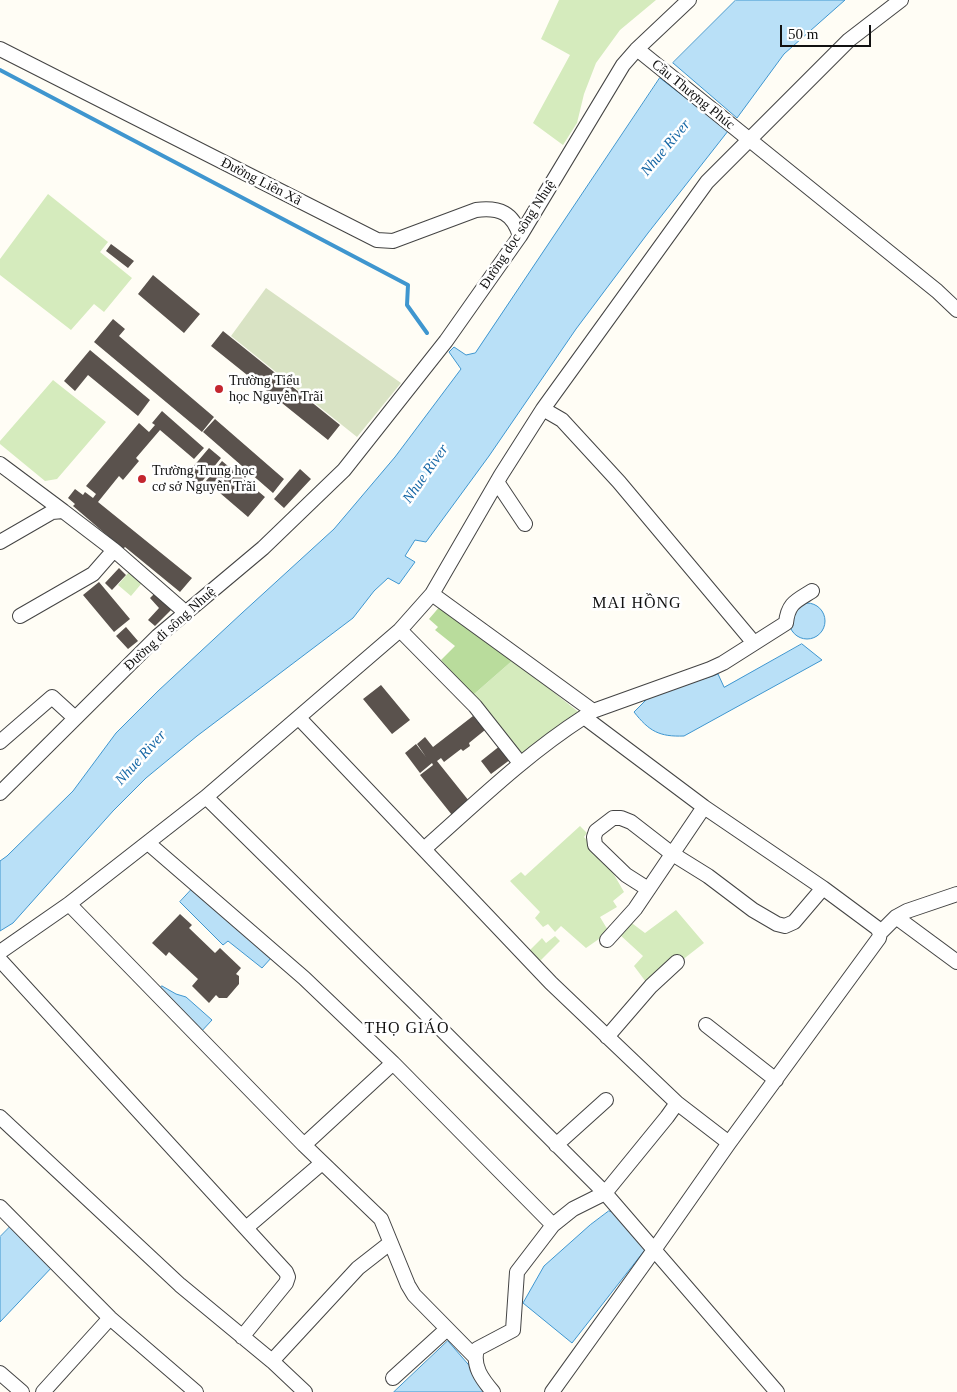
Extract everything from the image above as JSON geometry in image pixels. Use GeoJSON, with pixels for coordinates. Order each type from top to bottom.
{"type":"FeatureCollection","features":[{"type":"Feature","properties":{"kind":"street","name":"Đường dọc sông Nhuệ"},"geometry":{"type":"LineString","coordinates":[[344,470],[446,341],[520,236],[623,65],[688,0]]}},
{"type":"Feature","properties":{"kind":"street"},"geometry":{"type":"LineString","coordinates":[[0,952],[69,904],[206,797],[400,630],[432,594],[497,482],[543,409],[707,182],[848,40],[900,0]]}},
{"type":"Feature","properties":{"kind":"street","name":"Đường Liên Xã"},"geometry":{"type":"LineString","coordinates":[[0,49],[178,141],[377,240],[394,241],[476,210],[485,209],[499,212],[512,219],[516,223],[520,236]]}},
{"type":"Feature","properties":{"kind":"street","name":"Cầu Thượng Phúc"},"geometry":{"type":"LineString","coordinates":[[637,49],[938,292],[957,310]]}},
{"type":"Feature","properties":{"kind":"street"},"geometry":{"type":"LineString","coordinates":[[543,409],[562,420],[613,476],[754,643]]}},
{"type":"Feature","properties":{"kind":"street"},"geometry":{"type":"LineString","coordinates":[[0,464],[114,550],[185,612]]}},
{"type":"Feature","properties":{"kind":"street","name":"Đường đi sông Nhuệ"},"geometry":{"type":"LineString","coordinates":[[0,793],[158,636],[264,548],[344,470]]}},
{"type":"Feature","properties":{"kind":"street"},"geometry":{"type":"LineString","coordinates":[[497,482],[525,524]]}},
{"type":"Feature","properties":{"kind":"street"},"geometry":{"type":"LineString","coordinates":[[0,542],[52,512],[62,511]]}},
{"type":"Feature","properties":{"kind":"street"},"geometry":{"type":"LineString","coordinates":[[20,616],[93,574],[114,550]]}},
{"type":"Feature","properties":{"kind":"street"},"geometry":{"type":"LineString","coordinates":[[424,850],[520,763],[554,736],[588,714],[723,663],[786,622],[789,608],[794,602],[812,591]]}},
{"type":"Feature","properties":{"kind":"street"},"geometry":{"type":"LineString","coordinates":[[432,594],[588,714],[704,807],[823,888],[877,928],[880,933]]}},
{"type":"Feature","properties":{"kind":"street"},"geometry":{"type":"LineString","coordinates":[[400,630],[475,706],[520,763]]}},
{"type":"Feature","properties":{"kind":"street"},"geometry":{"type":"LineString","coordinates":[[0,742],[52,697],[75,718]]}},
{"type":"Feature","properties":{"kind":"street"},"geometry":{"type":"LineString","coordinates":[[299,718],[551,983],[677,1103],[729,1143]]}},
{"type":"Feature","properties":{"kind":"street"},"geometry":{"type":"LineString","coordinates":[[206,797],[604,1193],[777,1392]]}},
{"type":"Feature","properties":{"kind":"street"},"geometry":{"type":"LineString","coordinates":[[606,940],[635,910],[671,853],[704,807]]}},
{"type":"Feature","properties":{"kind":"street"},"geometry":{"type":"LineString","coordinates":[[648,889],[626,874],[596,846],[594,837],[596,831],[612,818],[621,818],[631,822],[671,853],[708,876],[753,910],[777,924],[785,926],[794,922],[823,888]]}},
{"type":"Feature","properties":{"kind":"street"},"geometry":{"type":"LineString","coordinates":[[148,843],[304,978],[393,1063],[553,1225]]}},
{"type":"Feature","properties":{"kind":"street"},"geometry":{"type":"LineString","coordinates":[[554,1391],[729,1143],[879,938],[880,933],[896,918],[907,911],[957,894]]}},
{"type":"Feature","properties":{"kind":"street"},"geometry":{"type":"LineString","coordinates":[[69,904],[304,1145],[381,1219],[390,1244],[414,1295],[475,1357],[480,1375],[493,1392]]}},
{"type":"Feature","properties":{"kind":"street"},"geometry":{"type":"LineString","coordinates":[[896,918],[957,962]]}},
{"type":"Feature","properties":{"kind":"street"},"geometry":{"type":"LineString","coordinates":[[0,960],[286,1272],[288,1277],[286,1283],[242,1337]]}},
{"type":"Feature","properties":{"kind":"street"},"geometry":{"type":"LineString","coordinates":[[607,1037],[651,986],[677,962]]}},
{"type":"Feature","properties":{"kind":"street"},"geometry":{"type":"LineString","coordinates":[[706,1025],[776,1080]]}},
{"type":"Feature","properties":{"kind":"street"},"geometry":{"type":"LineString","coordinates":[[304,1145],[393,1063]]}},
{"type":"Feature","properties":{"kind":"street"},"geometry":{"type":"LineString","coordinates":[[556,1145],[606,1100]]}},
{"type":"Feature","properties":{"kind":"street"},"geometry":{"type":"LineString","coordinates":[[475,1357],[477,1349],[513,1330],[517,1272],[553,1225],[573,1209],[604,1193],[677,1103]]}},
{"type":"Feature","properties":{"kind":"street"},"geometry":{"type":"LineString","coordinates":[[0,1117],[180,1285],[305,1392]]}},
{"type":"Feature","properties":{"kind":"street"},"geometry":{"type":"LineString","coordinates":[[246,1228],[322,1163]]}},
{"type":"Feature","properties":{"kind":"street"},"geometry":{"type":"LineString","coordinates":[[0,1207],[110,1318],[196,1392]]}},
{"type":"Feature","properties":{"kind":"street"},"geometry":{"type":"LineString","coordinates":[[272,1362],[358,1268],[390,1244]]}},
{"type":"Feature","properties":{"kind":"street"},"geometry":{"type":"LineString","coordinates":[[43,1392],[110,1318]]}},
{"type":"Feature","properties":{"kind":"street"},"geometry":{"type":"LineString","coordinates":[[393,1378],[447,1329]]}},
{"type":"Feature","properties":{"kind":"street"},"geometry":{"type":"LineString","coordinates":[[0,1373],[22,1392]]}},
{"type":"Feature","properties":{"kind":"green space"},"geometry":{"type":"Polygon","coordinates":[[[559,0],[656,0],[620,30],[596,63],[584,94],[577,123],[563,145],[533,123],[570,55],[541,39],[559,0]]]}},
{"type":"Feature","properties":{"kind":"green space"},"geometry":{"type":"Polygon","coordinates":[[[48,194],[108,242],[100,252],[132,278],[104,312],[94,304],[71,330],[0,275],[0,259],[48,194]]]}},
{"type":"Feature","properties":{"kind":"green space"},"geometry":{"type":"Polygon","coordinates":[[[266,288],[401,383],[357,437],[231,336],[266,288]]]}},
{"type":"Feature","properties":{"kind":"green space"},"geometry":{"type":"Polygon","coordinates":[[[53,380],[106,422],[57,479],[45,481],[0,444],[0,441],[53,380]]]}},
{"type":"Feature","properties":{"kind":"green space"},"geometry":{"type":"Polygon","coordinates":[[[129,572],[142,583],[131,596],[118,585],[129,572]]]}},
{"type":"Feature","properties":{"kind":"green space"},"geometry":{"type":"Polygon","coordinates":[[[441,605],[513,660],[473,695],[441,660],[455,646],[435,630],[438,627],[429,619],[441,605]]]}},
{"type":"Feature","properties":{"kind":"green space"},"geometry":{"type":"Polygon","coordinates":[[[513,660],[581,714],[522,757],[473,695],[513,660]]]}},
{"type":"Feature","properties":{"kind":"green space"},"geometry":{"type":"Polygon","coordinates":[[[580,826],[587,833],[584,837],[605,859],[624,892],[613,901],[617,907],[600,917],[609,932],[586,948],[561,926],[555,932],[548,924],[543,927],[535,918],[540,912],[510,881],[521,872],[525,876],[580,826]]]}},
{"type":"Feature","properties":{"kind":"green space"},"geometry":{"type":"Polygon","coordinates":[[[676,910],[704,943],[649,986],[634,966],[643,956],[619,934],[629,921],[645,933],[676,910]]]}},
{"type":"Feature","properties":{"kind":"green space"},"geometry":{"type":"Polygon","coordinates":[[[555,936],[560,941],[537,964],[527,953],[542,938],[546,943],[555,936]]]}},
{"type":"Feature","properties":{"kind":"water"},"geometry":{"type":"Polygon","coordinates":[[[736,0],[845,0],[784,54],[737,118],[673,63],[736,0]]]}},
{"type":"Feature","properties":{"kind":"water","name":"Nhue River"},"geometry":{"type":"Polygon","coordinates":[[[660,78],[728,131],[576,329],[489,456],[426,542],[415,540],[405,556],[415,562],[399,584],[388,578],[374,591],[353,618],[197,736],[146,778],[113,811],[13,923],[0,931],[0,861],[73,791],[116,733],[158,691],[334,529],[395,457],[461,369],[449,352],[454,347],[466,355],[475,353],[660,78]]]}},
{"type":"Feature","properties":{"kind":"water"},"geometry":{"type":"Polygon","coordinates":[[[807,603],[814,604],[820,608],[824,614],[824,628],[820,634],[814,638],[807,639],[800,638],[794,634],[790,628],[789,621],[790,614],[794,608],[800,604],[807,603]]]}},
{"type":"Feature","properties":{"kind":"water"},"geometry":{"type":"Polygon","coordinates":[[[802,644],[822,660],[684,736],[655,732],[634,712],[649,697],[718,674],[724,687],[802,644]]]}},
{"type":"Feature","properties":{"kind":"water"},"geometry":{"type":"Polygon","coordinates":[[[193,888],[272,957],[262,968],[228,941],[223,945],[180,902],[193,888]]]}},
{"type":"Feature","properties":{"kind":"water"},"geometry":{"type":"Polygon","coordinates":[[[162,986],[186,997],[212,1020],[199,1034],[157,993],[162,986]]]}},
{"type":"Feature","properties":{"kind":"water"},"geometry":{"type":"Polygon","coordinates":[[[609,1211],[614,1212],[648,1246],[572,1343],[523,1303],[544,1266],[590,1225],[609,1211]]]}},
{"type":"Feature","properties":{"kind":"water"},"geometry":{"type":"Polygon","coordinates":[[[12,1225],[54,1265],[0,1322],[0,1237],[12,1225]]]}},
{"type":"Feature","properties":{"kind":"water"},"geometry":{"type":"Polygon","coordinates":[[[448,1341],[474,1371],[487,1392],[394,1392],[448,1341]]]}},
{"type":"Feature","properties":{"kind":"building"},"geometry":{"type":"Polygon","coordinates":[[[111,244],[134,261],[128,268],[106,251],[111,244]]]}},
{"type":"Feature","properties":{"kind":"building"},"geometry":{"type":"Polygon","coordinates":[[[153,275],[200,314],[184,333],[138,294],[153,275]]]}},
{"type":"Feature","properties":{"kind":"building"},"geometry":{"type":"Polygon","coordinates":[[[113,319],[125,329],[119,336],[214,417],[202,432],[94,342],[113,319]]]}},
{"type":"Feature","properties":{"kind":"building"},"geometry":{"type":"Polygon","coordinates":[[[223,331],[340,425],[328,440],[211,346],[223,331]]]}},
{"type":"Feature","properties":{"kind":"building"},"geometry":{"type":"Polygon","coordinates":[[[90,350],[150,400],[138,416],[88,375],[75,391],[64,381],[90,350]]]}},
{"type":"Feature","properties":{"kind":"building"},"geometry":{"type":"Polygon","coordinates":[[[162,411],[204,448],[194,459],[160,430],[136,458],[139,461],[123,480],[119,476],[98,502],[192,578],[180,592],[125,547],[123,549],[73,506],[75,504],[68,498],[75,489],[83,495],[85,492],[93,498],[96,494],[86,486],[139,423],[149,432],[155,425],[152,423],[162,411]]]}},
{"type":"Feature","properties":{"kind":"building"},"geometry":{"type":"Polygon","coordinates":[[[215,419],[284,479],[273,493],[203,432],[215,419]]]}},
{"type":"Feature","properties":{"kind":"building"},"geometry":{"type":"Polygon","coordinates":[[[209,448],[221,458],[200,484],[187,474],[209,448]]]}},
{"type":"Feature","properties":{"kind":"building"},"geometry":{"type":"Polygon","coordinates":[[[222,461],[265,497],[248,517],[206,481],[222,461]]]}},
{"type":"Feature","properties":{"kind":"building"},"geometry":{"type":"Polygon","coordinates":[[[300,469],[311,479],[284,508],[274,499],[300,469]]]}},
{"type":"Feature","properties":{"kind":"building"},"geometry":{"type":"Polygon","coordinates":[[[119,568],[126,575],[112,590],[105,583],[119,568]]]}},
{"type":"Feature","properties":{"kind":"building"},"geometry":{"type":"Polygon","coordinates":[[[99,582],[130,619],[114,632],[83,595],[99,582]]]}},
{"type":"Feature","properties":{"kind":"building"},"geometry":{"type":"Polygon","coordinates":[[[155,593],[172,609],[155,626],[148,620],[159,608],[150,598],[155,593]]]}},
{"type":"Feature","properties":{"kind":"building"},"geometry":{"type":"Polygon","coordinates":[[[126,627],[138,641],[128,649],[116,636],[126,627]]]}},
{"type":"Feature","properties":{"kind":"building"},"geometry":{"type":"Polygon","coordinates":[[[381,685],[410,720],[392,734],[363,699],[381,685]]]}},
{"type":"Feature","properties":{"kind":"building"},"geometry":{"type":"Polygon","coordinates":[[[473,716],[485,730],[469,743],[470,746],[463,751],[461,749],[444,762],[441,758],[437,761],[469,801],[452,815],[420,775],[433,765],[432,763],[420,773],[405,753],[416,744],[426,757],[417,744],[425,737],[433,747],[473,716]]]}},
{"type":"Feature","properties":{"kind":"building"},"geometry":{"type":"Polygon","coordinates":[[[501,745],[511,759],[491,774],[481,761],[501,745]]]}},
{"type":"Feature","properties":{"kind":"building"},"geometry":{"type":"Polygon","coordinates":[[[180,914],[192,925],[189,928],[215,953],[220,948],[241,968],[236,974],[239,976],[239,984],[227,998],[219,998],[216,995],[209,1003],[192,986],[198,979],[169,952],[166,956],[152,943],[180,914]]]}},
{"type":"Feature","properties":{"kind":"waterway"},"geometry":{"type":"LineString","coordinates":[[0,70],[408,285],[407,305],[427,333]]}},
{"type":"Feature","properties":{"kind":"place","name":"Trường Tiểu học Nguyễn Trãi"},"geometry":{"type":"Point","coordinates":[219,389]}},
{"type":"Feature","properties":{"kind":"place","name":"Trường Trung học cơ sở Nguyễn Trãi"},"geometry":{"type":"Point","coordinates":[142,479]}},
{"type":"Feature","properties":{"kind":"district","name":"MAI HỒNG"},"geometry":{"type":"Point","coordinates":[637,604]}},
{"type":"Feature","properties":{"kind":"district","name":"THỌ GIÁO"},"geometry":{"type":"Point","coordinates":[407,1029]}}]}
